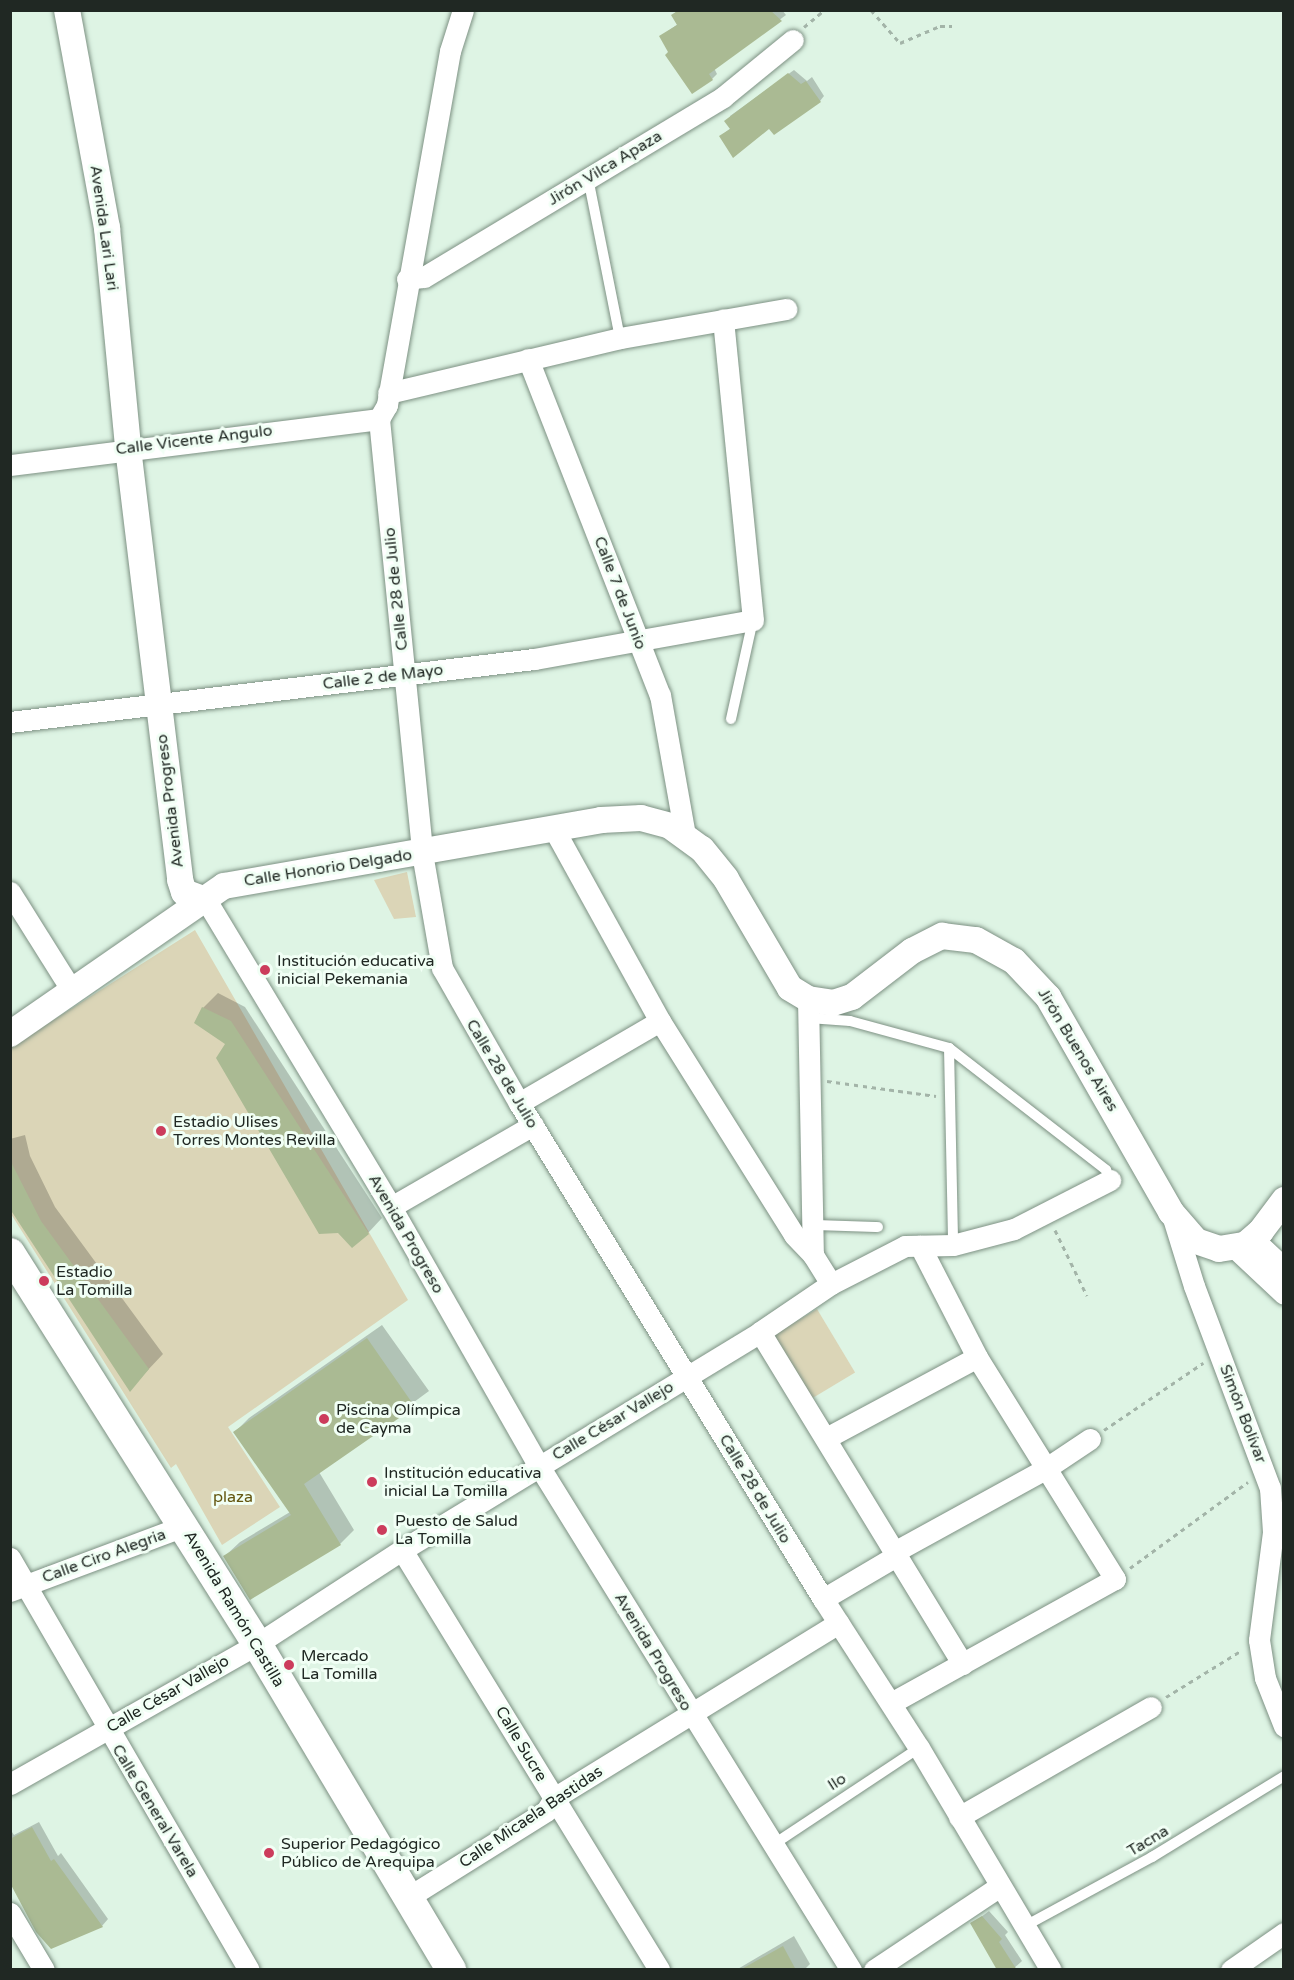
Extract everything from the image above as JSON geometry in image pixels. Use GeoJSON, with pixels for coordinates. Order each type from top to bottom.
{"type":"FeatureCollection","features":[{"type":"Feature","properties":{"kind":"main road","name":"Avenida Ramón Castilla"},"geometry":{"type":"LineString","coordinates":[[10,1253],[257,1644],[451,1970]]}},
{"type":"Feature","properties":{"kind":"street","name":"Avenida Lari Lari"},"geometry":{"type":"LineString","coordinates":[[67,10],[107,228],[128,448]]}},
{"type":"Feature","properties":{"kind":"street","name":"Calle 28 de Julio"},"geometry":{"type":"LineString","coordinates":[[463,10],[450,51],[388,393],[379,419],[422,853],[444,975],[519,1103],[822,1599],[919,1748],[1051,1970]]}},
{"type":"Feature","properties":{"kind":"street","name":"Jirón Vilca Apaza"},"geometry":{"type":"LineString","coordinates":[[407,279],[424,277],[723,97],[793,40]]}},
{"type":"Feature","properties":{"kind":"street"},"geometry":{"type":"LineString","coordinates":[[388,393],[620,338],[786,309]]}},
{"type":"Feature","properties":{"kind":"street"},"geometry":{"type":"LineString","coordinates":[[723,319],[753,620]]}},
{"type":"Feature","properties":{"kind":"street","name":"Calle 7 de Junio"},"geometry":{"type":"LineString","coordinates":[[528,359],[660,695],[685,835]]}},
{"type":"Feature","properties":{"kind":"street","name":"Calle Vicente Angulo"},"geometry":{"type":"LineString","coordinates":[[10,465],[128,448],[379,419]]}},
{"type":"Feature","properties":{"kind":"street","name":"Avenida Progreso"},"geometry":{"type":"LineString","coordinates":[[128,448],[181,887],[206,900],[391,1207],[539,1466],[851,1970]]}},
{"type":"Feature","properties":{"kind":"street","name":"Calle 2 de Mayo"},"geometry":{"type":"LineString","coordinates":[[10,722],[159,702],[534,659],[753,620]]}},
{"type":"Feature","properties":{"kind":"street","name":"Calle Honorio Delgado"},"geometry":{"type":"LineString","coordinates":[[10,1034],[234,883],[555,831],[601,820],[640,818],[670,826],[685,835]]}},
{"type":"Feature","properties":{"kind":"street"},"geometry":{"type":"LineString","coordinates":[[555,831],[660,1021],[794,1235],[813,1255],[831,1284]]}},
{"type":"Feature","properties":{"kind":"street"},"geometry":{"type":"LineString","coordinates":[[685,835],[726,879],[790,988],[809,1009],[812,1078],[813,1255]]}},
{"type":"Feature","properties":{"kind":"street"},"geometry":{"type":"LineString","coordinates":[[10,892],[72,991]]}},
{"type":"Feature","properties":{"kind":"street","name":"Jirón Buenos Aires"},"geometry":{"type":"LineString","coordinates":[[809,1009],[852,997],[935,938],[965,937],[1004,954],[1023,968],[1048,997],[1171,1212],[1196,1241],[1211,1248],[1244,1244]]}},
{"type":"Feature","properties":{"kind":"street"},"geometry":{"type":"LineString","coordinates":[[519,1103],[660,1021]]}},
{"type":"Feature","properties":{"kind":"street"},"geometry":{"type":"LineString","coordinates":[[391,1207],[533,1125]]}},
{"type":"Feature","properties":{"kind":"street","name":"Calle César Vallejo"},"geometry":{"type":"LineString","coordinates":[[10,1784],[257,1644],[402,1550],[760,1332],[831,1284],[905,1246],[953,1245],[1014,1228],[1110,1180]]}},
{"type":"Feature","properties":{"kind":"street"},"geometry":{"type":"LineString","coordinates":[[1244,1244],[1284,1200]]}},
{"type":"Feature","properties":{"kind":"street","name":"Simón Bolívar"},"geometry":{"type":"LineString","coordinates":[[1171,1212],[1219,1352],[1264,1470],[1272,1502],[1273,1532],[1259,1640],[1265,1677],[1284,1726]]}},
{"type":"Feature","properties":{"kind":"street"},"geometry":{"type":"LineString","coordinates":[[1244,1244],[1284,1268]]}},
{"type":"Feature","properties":{"kind":"street"},"geometry":{"type":"LineString","coordinates":[[1244,1244],[1284,1294]]}},
{"type":"Feature","properties":{"kind":"street"},"geometry":{"type":"LineString","coordinates":[[891,1703],[1115,1579],[977,1357],[920,1246]]}},
{"type":"Feature","properties":{"kind":"street"},"geometry":{"type":"LineString","coordinates":[[760,1332],[828,1437],[963,1664]]}},
{"type":"Feature","properties":{"kind":"street"},"geometry":{"type":"LineString","coordinates":[[828,1437],[977,1357]]}},
{"type":"Feature","properties":{"kind":"street"},"geometry":{"type":"LineString","coordinates":[[822,1599],[891,1559],[896,1551],[1045,1469],[1090,1439]]}},
{"type":"Feature","properties":{"kind":"street","name":"Calle Ciro Alegria"},"geometry":{"type":"LineString","coordinates":[[17,1588],[184,1527]]}},
{"type":"Feature","properties":{"kind":"street","name":"Calle Sucre"},"geometry":{"type":"LineString","coordinates":[[402,1550],[659,1970]]}},
{"type":"Feature","properties":{"kind":"street","name":"Calle General Varela"},"geometry":{"type":"LineString","coordinates":[[10,1558],[17,1588],[107,1729],[249,1970]]}},
{"type":"Feature","properties":{"kind":"street","name":"Calle Micaela Bastidas"},"geometry":{"type":"LineString","coordinates":[[408,1898],[546,1811],[554,1798],[838,1623]]}},
{"type":"Feature","properties":{"kind":"street"},"geometry":{"type":"LineString","coordinates":[[959,1817],[1151,1707]]}},
{"type":"Feature","properties":{"kind":"street"},"geometry":{"type":"LineString","coordinates":[[874,1970],[1000,1886]]}},
{"type":"Feature","properties":{"kind":"street"},"geometry":{"type":"LineString","coordinates":[[10,1913],[16,1936],[44,1970]]}},
{"type":"Feature","properties":{"kind":"street"},"geometry":{"type":"LineString","coordinates":[[1231,1970],[1284,1933]]}},
{"type":"Feature","properties":{"kind":"lane"},"geometry":{"type":"LineString","coordinates":[[588,178],[620,338]]}},
{"type":"Feature","properties":{"kind":"lane"},"geometry":{"type":"LineString","coordinates":[[731,719],[753,620]]}},
{"type":"Feature","properties":{"kind":"lane"},"geometry":{"type":"LineString","coordinates":[[809,1009],[948,1048],[1106,1170],[1110,1180]]}},
{"type":"Feature","properties":{"kind":"lane"},"geometry":{"type":"LineString","coordinates":[[948,1048],[953,1245]]}},
{"type":"Feature","properties":{"kind":"lane"},"geometry":{"type":"LineString","coordinates":[[813,1225],[878,1227]]}},
{"type":"Feature","properties":{"kind":"lane","name":"Ilo"},"geometry":{"type":"LineString","coordinates":[[774,1844],[919,1748]]}},
{"type":"Feature","properties":{"kind":"lane","name":"Tacna"},"geometry":{"type":"LineString","coordinates":[[1025,1926],[1152,1857],[1284,1776]]}},
{"type":"Feature","properties":{"kind":"path"},"geometry":{"type":"LineString","coordinates":[[793,40],[824,10]]}},
{"type":"Feature","properties":{"kind":"path"},"geometry":{"type":"LineString","coordinates":[[871,10],[900,43],[940,26],[952,26]]}},
{"type":"Feature","properties":{"kind":"path"},"geometry":{"type":"LineString","coordinates":[[812,1078],[950,1097]]}},
{"type":"Feature","properties":{"kind":"path"},"geometry":{"type":"LineString","coordinates":[[1047,1212],[1087,1296]]}},
{"type":"Feature","properties":{"kind":"path"},"geometry":{"type":"LineString","coordinates":[[1090,1439],[1219,1352]]}},
{"type":"Feature","properties":{"kind":"path"},"geometry":{"type":"LineString","coordinates":[[1115,1579],[1264,1470]]}},
{"type":"Feature","properties":{"kind":"path"},"geometry":{"type":"LineString","coordinates":[[1151,1707],[1259,1640]]}},
{"type":"Feature","properties":{"kind":"green space"},"geometry":{"type":"Polygon","coordinates":[[[407,872],[416,917],[394,919],[374,880],[407,872]]]}},
{"type":"Feature","properties":{"kind":"green space","name":"Estadio Ulises Torres Montes Revilla"},"geometry":{"type":"Polygon","coordinates":[[[195,930],[408,1300],[228,1427],[280,1507],[222,1545],[176,1464],[171,1468],[11,1214],[11,1047],[195,930]]]}},
{"type":"Feature","properties":{"kind":"green space"},"geometry":{"type":"Polygon","coordinates":[[[817,1309],[855,1372],[812,1398],[774,1335],[817,1309]]]}},
{"type":"Feature","properties":{"kind":"building"},"geometry":{"type":"Polygon","coordinates":[[[679,10],[770,10],[782,21],[709,74],[713,80],[692,94],[665,55],[668,52],[659,36],[677,25],[671,15],[679,10]]]}},
{"type":"Feature","properties":{"kind":"building"},"geometry":{"type":"Polygon","coordinates":[[[788,73],[801,84],[806,81],[821,102],[774,135],[769,129],[733,158],[719,136],[730,129],[724,121],[788,73]]]}},
{"type":"Feature","properties":{"kind":"building"},"geometry":{"type":"Polygon","coordinates":[[[202,1007],[231,1021],[369,1234],[352,1248],[338,1233],[319,1234],[216,1058],[225,1044],[194,1023],[202,1007]]]}},
{"type":"Feature","properties":{"kind":"building"},"geometry":{"type":"Polygon","coordinates":[[[10,1160],[41,1221],[149,1369],[130,1392],[10,1209],[10,1160]]]}},
{"type":"Feature","properties":{"kind":"building","name":"Piscina Olímpica de Cayma"},"geometry":{"type":"Polygon","coordinates":[[[367,1338],[415,1407],[304,1484],[341,1545],[250,1600],[223,1556],[291,1515],[233,1432],[367,1338]]]}},
{"type":"Feature","properties":{"kind":"building"},"geometry":{"type":"Polygon","coordinates":[[[32,1827],[51,1861],[54,1859],[103,1927],[51,1949],[36,1932],[10,1883],[10,1839],[32,1827]]]}},
{"type":"Feature","properties":{"kind":"building"},"geometry":{"type":"Polygon","coordinates":[[[982,1916],[1002,1939],[999,1942],[1017,1970],[997,1970],[970,1923],[982,1916]]]}},
{"type":"Feature","properties":{"kind":"building"},"geometry":{"type":"Polygon","coordinates":[[[783,1946],[796,1970],[740,1970],[783,1946]]]}},
{"type":"Feature","properties":{"kind":"place","name":"Institución educativa inicial Pekemania"},"geometry":{"type":"Point","coordinates":[265,970]}},
{"type":"Feature","properties":{"kind":"place","name":"Estadio Ulises Torres Montes Revilla"},"geometry":{"type":"Point","coordinates":[161,1131]}},
{"type":"Feature","properties":{"kind":"place","name":"Estadio La Tomilla"},"geometry":{"type":"Point","coordinates":[44,1281]}},
{"type":"Feature","properties":{"kind":"place","name":"Piscina Olímpica de Cayma"},"geometry":{"type":"Point","coordinates":[324,1419]}},
{"type":"Feature","properties":{"kind":"place","name":"Institución educativa inicial La Tomilla"},"geometry":{"type":"Point","coordinates":[372,1482]}},
{"type":"Feature","properties":{"kind":"place","name":"Puesto de Salud La Tomilla"},"geometry":{"type":"Point","coordinates":[382,1530]}},
{"type":"Feature","properties":{"kind":"place","name":"Mercado La Tomilla"},"geometry":{"type":"Point","coordinates":[289,1665]}},
{"type":"Feature","properties":{"kind":"place","name":"Superior Pedagógico Público de Arequipa"},"geometry":{"type":"Point","coordinates":[269,1853]}},
{"type":"Feature","properties":{"kind":"park label","name":"plaza"},"geometry":{"type":"Point","coordinates":[233,1497]}}]}
